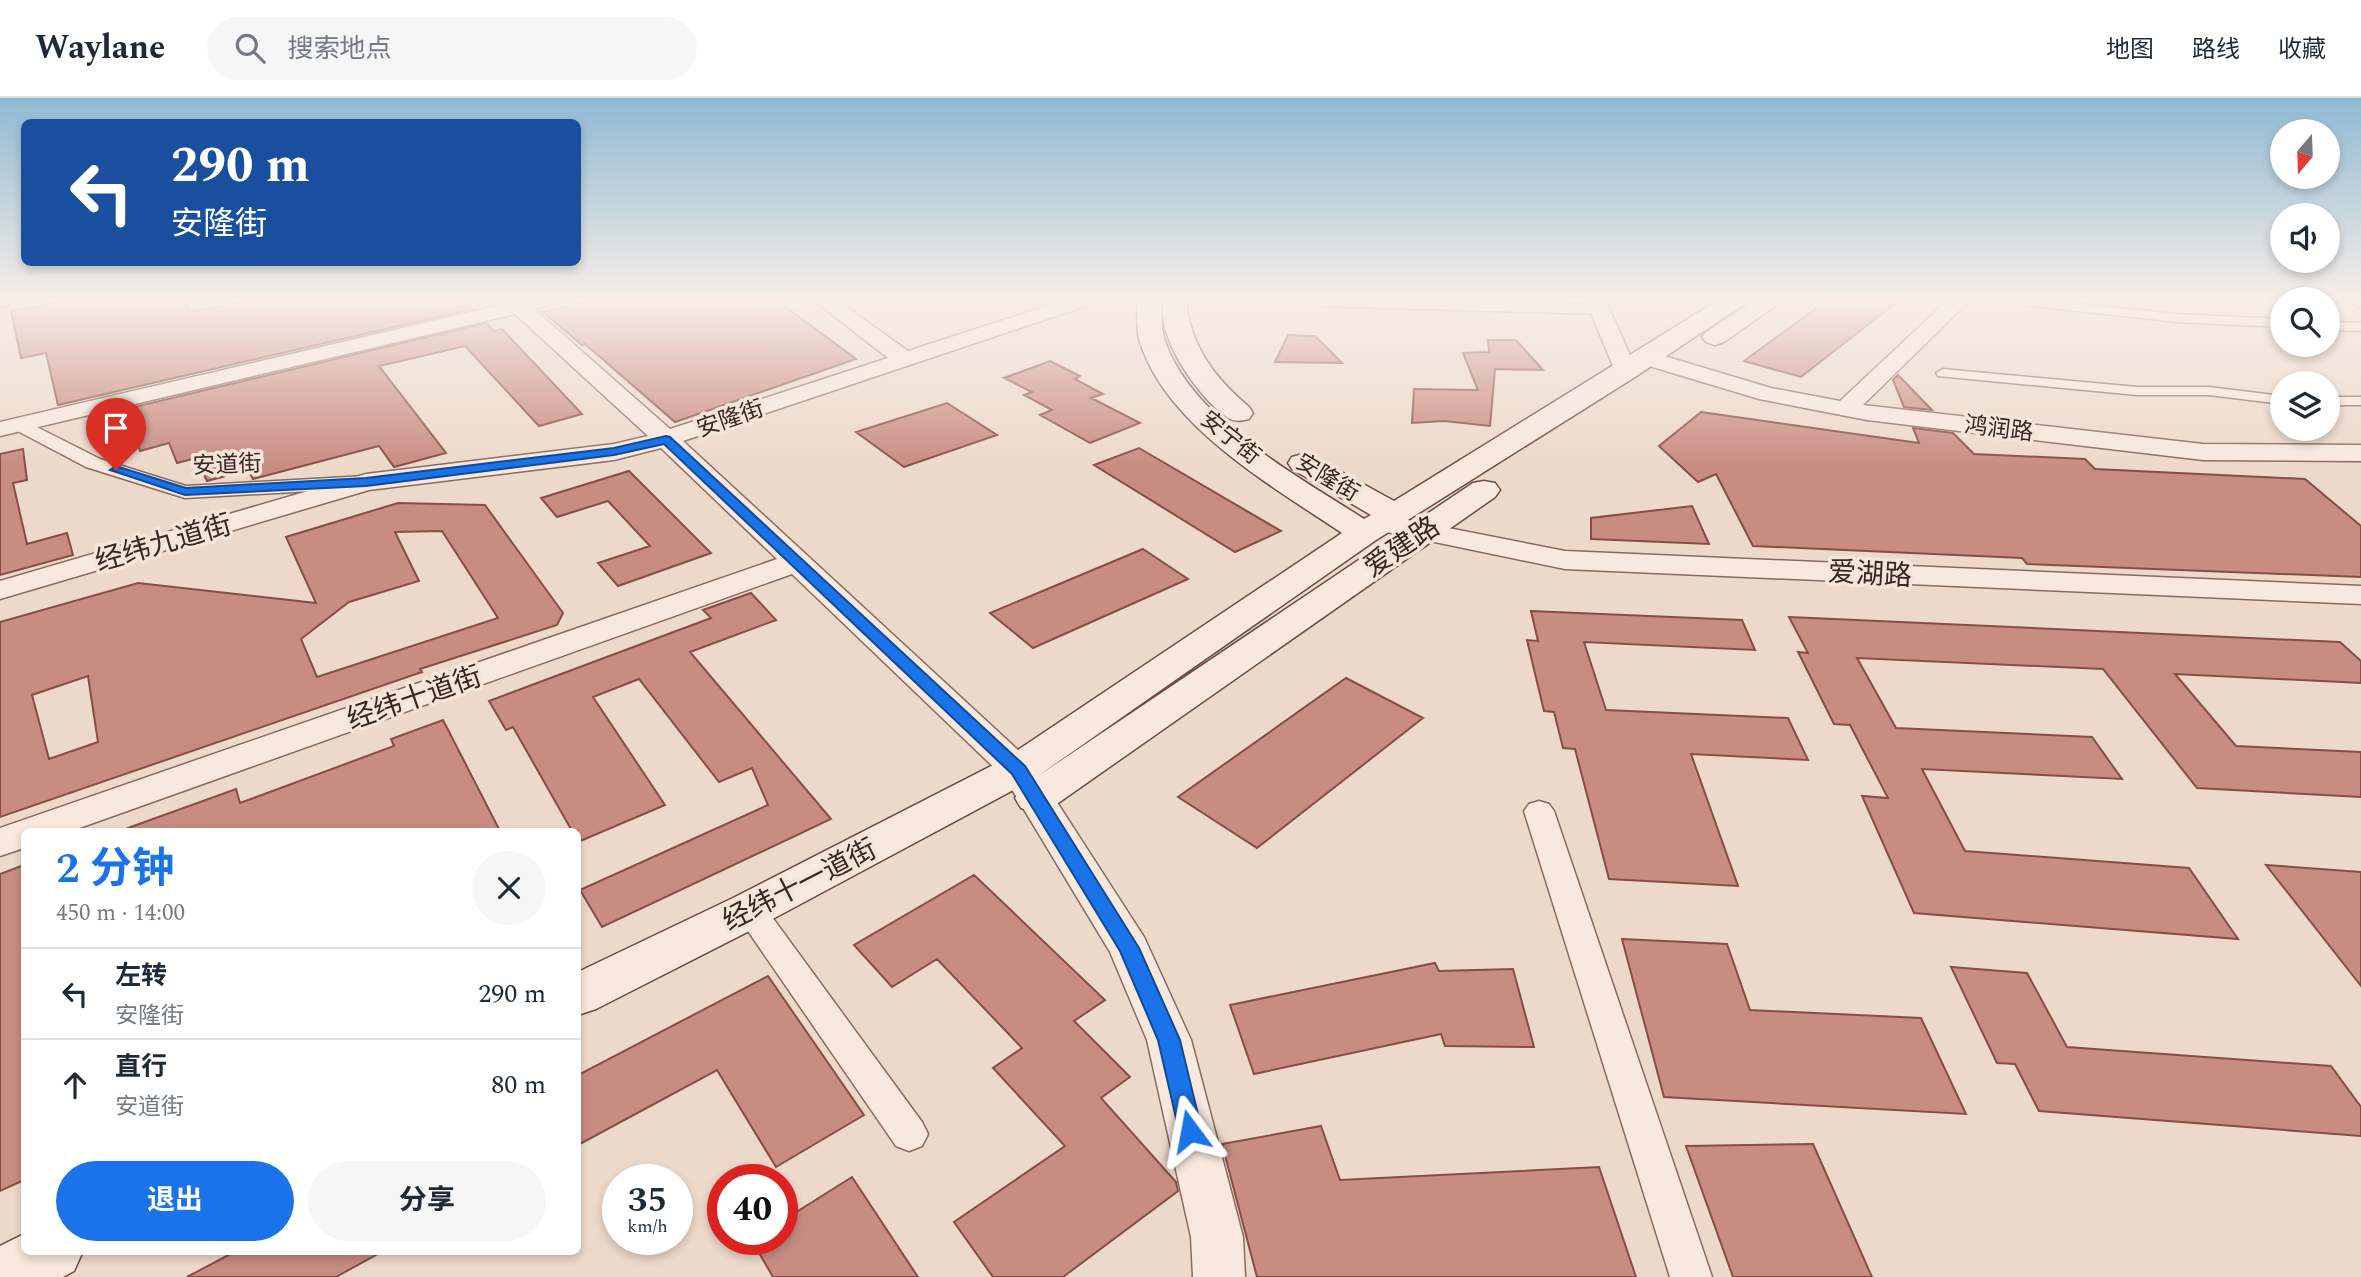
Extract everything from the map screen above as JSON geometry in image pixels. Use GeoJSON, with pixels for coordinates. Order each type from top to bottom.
{"type":"FeatureCollection","features":[{"type":"Feature","properties":{"kind":"main road","name":"安宁街"},"geometry":{"type":"LineString","coordinates":[[1157,356],[1189,403],[1242,449],[1391,526]]}},
{"type":"Feature","properties":{"kind":"main road","name":"爱建路"},"geometry":{"type":"LineString","coordinates":[[1027,784],[1391,526],[1660,356]]}},
{"type":"Feature","properties":{"kind":"main road","name":"爱建路"},"geometry":{"type":"LineString","coordinates":[[1027,784],[1391,526],[1665,356]]}},
{"type":"Feature","properties":{"kind":"main road","name":"经纬十一道街"},"geometry":{"type":"LineString","coordinates":[[581,994],[750,910],[1027,784]]}},
{"type":"Feature","properties":{"kind":"main road"},"geometry":{"type":"LineString","coordinates":[[0,1277],[45,1255]]}},
{"type":"Feature","properties":{"kind":"street"},"geometry":{"type":"LineString","coordinates":[[10,426],[304,356]]}},
{"type":"Feature","properties":{"kind":"street"},"geometry":{"type":"LineString","coordinates":[[581,356],[1027,784],[1129,948],[1169,1040],[1217,1237],[1219,1277]]}},
{"type":"Feature","properties":{"kind":"street"},"geometry":{"type":"LineString","coordinates":[[901,356],[905,359]]}},
{"type":"Feature","properties":{"kind":"street","name":"安隆街"},"geometry":{"type":"LineString","coordinates":[[366,482],[587,455],[666,439],[914,356]]}},
{"type":"Feature","properties":{"kind":"street"},"geometry":{"type":"LineString","coordinates":[[1641,356],[1648,365]]}},
{"type":"Feature","properties":{"kind":"street"},"geometry":{"type":"LineString","coordinates":[[1845,409],[1901,356]]}},
{"type":"Feature","properties":{"kind":"street","name":"鸿润路"},"geometry":{"type":"LineString","coordinates":[[1648,365],[1767,394],[1845,409],[2203,452],[2361,453]]}},
{"type":"Feature","properties":{"kind":"street"},"geometry":{"type":"LineString","coordinates":[[1943,373],[2137,391],[2209,391],[2270,399]]}},
{"type":"Feature","properties":{"kind":"street"},"geometry":{"type":"LineString","coordinates":[[2340,401],[2361,401]]}},
{"type":"Feature","properties":{"kind":"street","name":"安道街"},"geometry":{"type":"LineString","coordinates":[[10,426],[93,463],[185,492],[366,482]]}},
{"type":"Feature","properties":{"kind":"street","name":"经纬九道街"},"geometry":{"type":"LineString","coordinates":[[0,590],[366,482]]}},
{"type":"Feature","properties":{"kind":"street","name":"爱湖路"},"geometry":{"type":"LineString","coordinates":[[1391,526],[1565,560],[2361,595]]}},
{"type":"Feature","properties":{"kind":"street","name":"经纬十道街"},"geometry":{"type":"LineString","coordinates":[[41,828],[797,562]]}},
{"type":"Feature","properties":{"kind":"street"},"geometry":{"type":"LineString","coordinates":[[1539,811],[1690,1277]]}},
{"type":"Feature","properties":{"kind":"street"},"geometry":{"type":"LineString","coordinates":[[0,842],[21,835]]}},
{"type":"Feature","properties":{"kind":"street"},"geometry":{"type":"LineString","coordinates":[[750,910],[909,1135]]}},
{"type":"Feature","properties":{"kind":"building"},"geometry":{"type":"Polygon","coordinates":[[[47,356],[269,356],[58,405],[47,356]]]}},
{"type":"Feature","properties":{"kind":"building"},"geometry":{"type":"Polygon","coordinates":[[[348,356],[422,356],[379,366],[446,453],[394,467],[379,446],[253,479],[248,470],[207,481],[196,458],[177,463],[169,443],[140,451],[134,433],[113,438],[105,414],[348,356]]]}},
{"type":"Feature","properties":{"kind":"building"},"geometry":{"type":"Polygon","coordinates":[[[474,356],[527,356],[582,414],[539,426],[474,356]]]}},
{"type":"Feature","properties":{"kind":"building"},"geometry":{"type":"Polygon","coordinates":[[[599,356],[852,356],[856,359],[675,422],[599,356]]]}},
{"type":"Feature","properties":{"kind":"building"},"geometry":{"type":"Polygon","coordinates":[[[1278,356],[1335,356],[1342,363],[1275,362],[1278,356]]]}},
{"type":"Feature","properties":{"kind":"building"},"geometry":{"type":"Polygon","coordinates":[[[1464,356],[1530,356],[1543,370],[1495,369],[1490,426],[1444,421],[1412,423],[1414,389],[1478,390],[1464,356]]]}},
{"type":"Feature","properties":{"kind":"building"},"geometry":{"type":"Polygon","coordinates":[[[1751,356],[1828,356],[1801,377],[1744,361],[1751,356]]]}},
{"type":"Feature","properties":{"kind":"building"},"geometry":{"type":"Polygon","coordinates":[[[1050,361],[1080,376],[1075,379],[1103,394],[1091,398],[1140,423],[1090,443],[1040,415],[1052,410],[1024,395],[1032,392],[1004,378],[1050,361]]]}},
{"type":"Feature","properties":{"kind":"building"},"geometry":{"type":"Polygon","coordinates":[[[1898,375],[1932,410],[1904,407],[1893,380],[1898,375]]]}},
{"type":"Feature","properties":{"kind":"building"},"geometry":{"type":"Polygon","coordinates":[[[947,403],[997,435],[904,467],[856,432],[947,403]]]}},
{"type":"Feature","properties":{"kind":"building"},"geometry":{"type":"Polygon","coordinates":[[[1701,412],[1919,443],[1913,428],[1953,433],[1974,454],[2085,459],[2095,469],[2305,479],[2361,526],[2361,577],[2027,564],[2022,558],[1753,546],[1716,474],[1698,482],[1659,446],[1701,412]]]}},
{"type":"Feature","properties":{"kind":"building"},"geometry":{"type":"Polygon","coordinates":[[[1139,448],[1281,531],[1235,552],[1094,465],[1139,448]]]}},
{"type":"Feature","properties":{"kind":"building"},"geometry":{"type":"Polygon","coordinates":[[[23,449],[27,480],[13,483],[27,544],[67,533],[73,555],[0,575],[0,454],[23,449]]]}},
{"type":"Feature","properties":{"kind":"building"},"geometry":{"type":"Polygon","coordinates":[[[629,471],[711,553],[618,586],[598,563],[650,546],[608,501],[557,517],[541,498],[629,471]]]}},
{"type":"Feature","properties":{"kind":"building"},"geometry":{"type":"Polygon","coordinates":[[[398,503],[485,505],[563,613],[557,625],[420,669],[422,672],[0,817],[0,622],[138,583],[316,603],[286,537],[398,503]],[[442,531],[395,532],[419,581],[349,602],[301,639],[317,677],[498,618],[442,531]],[[88,676],[32,695],[49,759],[98,742],[88,676]]]}},
{"type":"Feature","properties":{"kind":"building"},"geometry":{"type":"Polygon","coordinates":[[[1692,506],[1709,544],[1591,539],[1591,518],[1692,506]]]}},
{"type":"Feature","properties":{"kind":"building"},"geometry":{"type":"Polygon","coordinates":[[[1143,549],[1188,579],[1033,648],[990,613],[1143,549]]]}},
{"type":"Feature","properties":{"kind":"building"},"geometry":{"type":"Polygon","coordinates":[[[751,593],[776,620],[690,652],[831,819],[602,927],[581,890],[768,805],[752,768],[719,782],[639,679],[593,697],[665,805],[581,841],[581,828],[570,828],[513,727],[506,730],[489,701],[711,618],[703,610],[751,593]]]}},
{"type":"Feature","properties":{"kind":"building"},"geometry":{"type":"Polygon","coordinates":[[[1531,611],[1742,620],[1755,650],[1584,642],[1606,710],[1788,718],[1808,760],[1691,754],[1738,886],[1609,879],[1575,749],[1563,748],[1554,712],[1544,711],[1527,640],[1538,641],[1531,611]]]}},
{"type":"Feature","properties":{"kind":"building"},"geometry":{"type":"Polygon","coordinates":[[[1789,617],[2340,642],[2361,661],[2361,683],[2175,674],[2236,746],[2361,752],[2361,797],[2197,788],[2103,669],[1857,658],[1896,728],[2092,737],[2122,779],[1922,769],[1965,851],[2189,868],[2238,939],[1914,913],[1862,796],[1888,798],[1850,725],[1834,724],[1798,652],[1808,653],[1789,617]]]}},
{"type":"Feature","properties":{"kind":"building"},"geometry":{"type":"Polygon","coordinates":[[[1346,678],[1423,718],[1257,848],[1178,797],[1346,678]]]}},
{"type":"Feature","properties":{"kind":"building"},"geometry":{"type":"Polygon","coordinates":[[[443,720],[498,828],[128,828],[236,789],[240,803],[394,746],[391,739],[443,720]]]}},
{"type":"Feature","properties":{"kind":"building"},"geometry":{"type":"Polygon","coordinates":[[[2266,865],[2361,872],[2361,986],[2266,865]]]}},
{"type":"Feature","properties":{"kind":"building"},"geometry":{"type":"Polygon","coordinates":[[[21,866],[21,1181],[0,1191],[0,874],[21,866]]]}},
{"type":"Feature","properties":{"kind":"building"},"geometry":{"type":"Polygon","coordinates":[[[974,875],[1105,1000],[1074,1021],[1130,1077],[1101,1098],[1176,1182],[1178,1191],[1063,1277],[993,1277],[954,1222],[1065,1146],[993,1068],[1022,1048],[937,959],[892,987],[854,945],[974,875]]]}},
{"type":"Feature","properties":{"kind":"building"},"geometry":{"type":"Polygon","coordinates":[[[1622,939],[1727,944],[1750,1010],[1921,1018],[1966,1114],[1664,1097],[1622,939]]]}},
{"type":"Feature","properties":{"kind":"building"},"geometry":{"type":"Polygon","coordinates":[[[1435,963],[1439,971],[1513,969],[1534,1047],[1445,1046],[1441,1034],[1254,1074],[1230,1005],[1435,963]]]}},
{"type":"Feature","properties":{"kind":"building"},"geometry":{"type":"Polygon","coordinates":[[[1951,967],[2027,973],[2067,1047],[2331,1066],[2361,1107],[2361,1136],[2039,1111],[2015,1064],[1997,1063],[1951,967]]]}},
{"type":"Feature","properties":{"kind":"building"},"geometry":{"type":"Polygon","coordinates":[[[768,976],[864,1115],[781,1164],[774,1164],[717,1070],[581,1143],[581,1073],[768,976]]]}},
{"type":"Feature","properties":{"kind":"building"},"geometry":{"type":"Polygon","coordinates":[[[1321,1126],[1340,1180],[1599,1167],[1636,1277],[1257,1277],[1222,1144],[1321,1126]]]}},
{"type":"Feature","properties":{"kind":"building"},"geometry":{"type":"Polygon","coordinates":[[[1813,1144],[1872,1277],[1733,1277],[1686,1146],[1813,1144]]]}},
{"type":"Feature","properties":{"kind":"building"},"geometry":{"type":"Polygon","coordinates":[[[852,1177],[918,1277],[773,1277],[760,1255],[798,1255],[798,1211],[852,1177]]]}},
{"type":"Feature","properties":{"kind":"building"},"geometry":{"type":"Polygon","coordinates":[[[228,1255],[376,1255],[336,1277],[187,1277],[228,1255]]]}},
{"type":"Feature","properties":{"kind":"route"},"geometry":{"type":"LineString","coordinates":[[116,470],[185,492],[366,482],[614,452],[666,439],[1018,770],[1129,948],[1169,1040],[1190,1131]]}}]}
